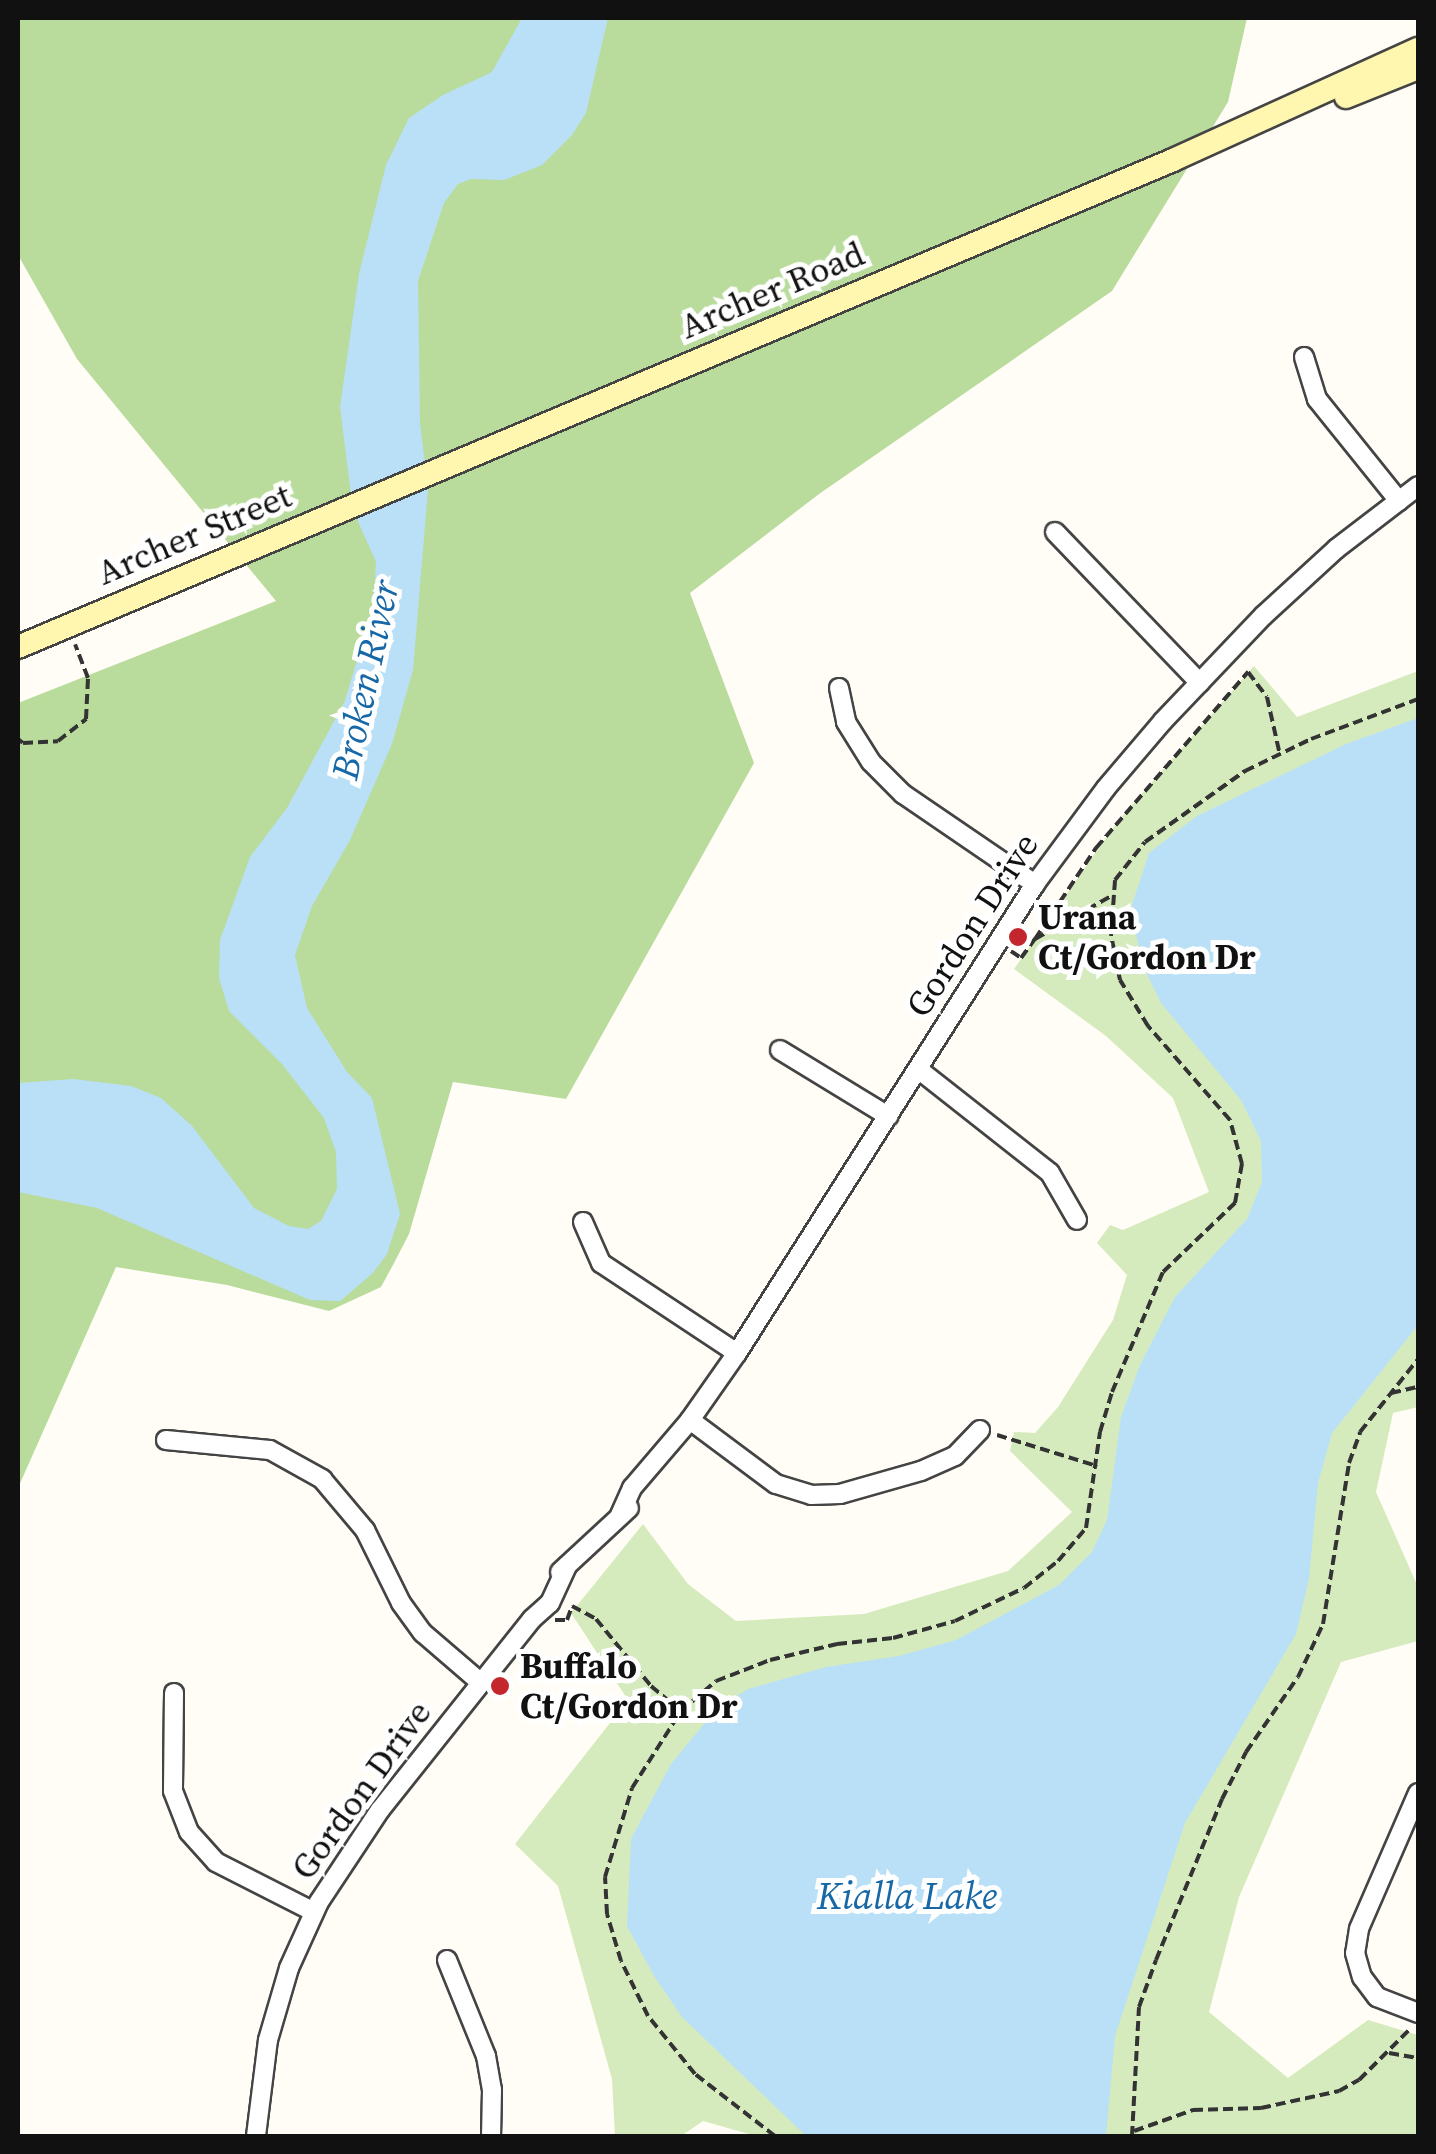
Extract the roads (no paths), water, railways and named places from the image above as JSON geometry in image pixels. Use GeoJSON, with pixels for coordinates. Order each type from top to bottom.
{"type":"FeatureCollection","features":[{"type":"Feature","properties":{"kind":"main road","name":"Archer Road"},"geometry":{"type":"LineString","coordinates":[[399,486],[1173,160],[1418,49]]}},
{"type":"Feature","properties":{"kind":"main road","name":"Archer Road"},"geometry":{"type":"LineString","coordinates":[[1173,160],[1418,68]]}},
{"type":"Feature","properties":{"kind":"main road","name":"Archer Street"},"geometry":{"type":"LineString","coordinates":[[18,648],[399,486]]}},
{"type":"Feature","properties":{"kind":"street"},"geometry":{"type":"LineString","coordinates":[[1304,357],[1317,400],[1400,501]]}},
{"type":"Feature","properties":{"kind":"street","name":"Gordon Drive"},"geometry":{"type":"LineString","coordinates":[[256,2136],[268,2040],[289,1968],[314,1912],[348,1853],[532,1619],[552,1577],[620,1515],[632,1488],[690,1420],[737,1353],[1035,884],[1126,765],[1263,616],[1336,549],[1418,486]]}},
{"type":"Feature","properties":{"kind":"street"},"geometry":{"type":"LineString","coordinates":[[1055,532],[1200,682]]}},
{"type":"Feature","properties":{"kind":"street"},"geometry":{"type":"LineString","coordinates":[[839,688],[846,722],[871,762],[903,794],[1035,884]]}},
{"type":"Feature","properties":{"kind":"street"},"geometry":{"type":"LineString","coordinates":[[780,1050],[888,1116]]}},
{"type":"Feature","properties":{"kind":"street"},"geometry":{"type":"LineString","coordinates":[[918,1069],[1050,1172],[1077,1220]]}},
{"type":"Feature","properties":{"kind":"street"},"geometry":{"type":"LineString","coordinates":[[583,1222],[600,1263],[737,1353]]}},
{"type":"Feature","properties":{"kind":"street"},"geometry":{"type":"LineString","coordinates":[[690,1420],[776,1484],[811,1496],[840,1494],[921,1471],[956,1456],[980,1430]]}},
{"type":"Feature","properties":{"kind":"street"},"geometry":{"type":"LineString","coordinates":[[166,1440],[270,1450],[322,1479],[365,1530],[401,1603],[424,1633],[480,1682]]}},
{"type":"Feature","properties":{"kind":"street"},"geometry":{"type":"LineString","coordinates":[[174,1693],[173,1791],[189,1832],[216,1862],[314,1912]]}},
{"type":"Feature","properties":{"kind":"street"},"geometry":{"type":"LineString","coordinates":[[1416,2020],[1377,1997],[1362,1977],[1356,1953],[1359,1930],[1418,1794]]}},
{"type":"Feature","properties":{"kind":"street"},"geometry":{"type":"LineString","coordinates":[[447,1960],[486,2056],[492,2090],[490,2136]]}},
{"type":"Feature","properties":{"kind":"water","name":"Broken River"},"geometry":{"type":"Polygon","coordinates":[[[522,18],[608,18],[586,113],[572,135],[542,165],[504,180],[471,179],[458,184],[444,203],[418,281],[420,423],[428,489],[413,670],[392,744],[350,840],[312,906],[295,955],[307,1008],[347,1072],[372,1098],[400,1214],[387,1254],[373,1273],[340,1301],[310,1300],[97,1208],[18,1192],[18,1083],[73,1079],[131,1086],[161,1098],[192,1126],[254,1208],[289,1226],[308,1229],[321,1221],[337,1189],[336,1152],[324,1118],[282,1064],[229,1011],[219,978],[220,940],[250,857],[287,808],[344,703],[374,606],[376,562],[353,510],[340,407],[359,274],[386,165],[409,118],[443,95],[492,72],[522,18]]]}},
{"type":"Feature","properties":{"kind":"water","name":"Kialla Lake"},"geometry":{"type":"Polygon","coordinates":[[[1418,718],[1418,1325],[1332,1433],[1318,1483],[1309,1579],[1296,1634],[1185,1823],[1115,2036],[1106,2136],[806,2136],[682,2017],[654,1976],[627,1926],[631,1839],[671,1764],[717,1708],[748,1689],[826,1667],[899,1656],[956,1640],[1059,1585],[1092,1552],[1107,1520],[1121,1417],[1140,1365],[1175,1297],[1247,1219],[1262,1182],[1261,1141],[1241,1100],[1161,1003],[1142,964],[1131,908],[1149,853],[1197,816],[1346,744],[1418,718]]]}},
{"type":"Feature","properties":{"kind":"place","name":"Urana Ct/Gordon Dr"},"geometry":{"type":"Point","coordinates":[1018,937]}},
{"type":"Feature","properties":{"kind":"place","name":"Buffalo Ct/Gordon Dr"},"geometry":{"type":"Point","coordinates":[500,1686]}}]}
